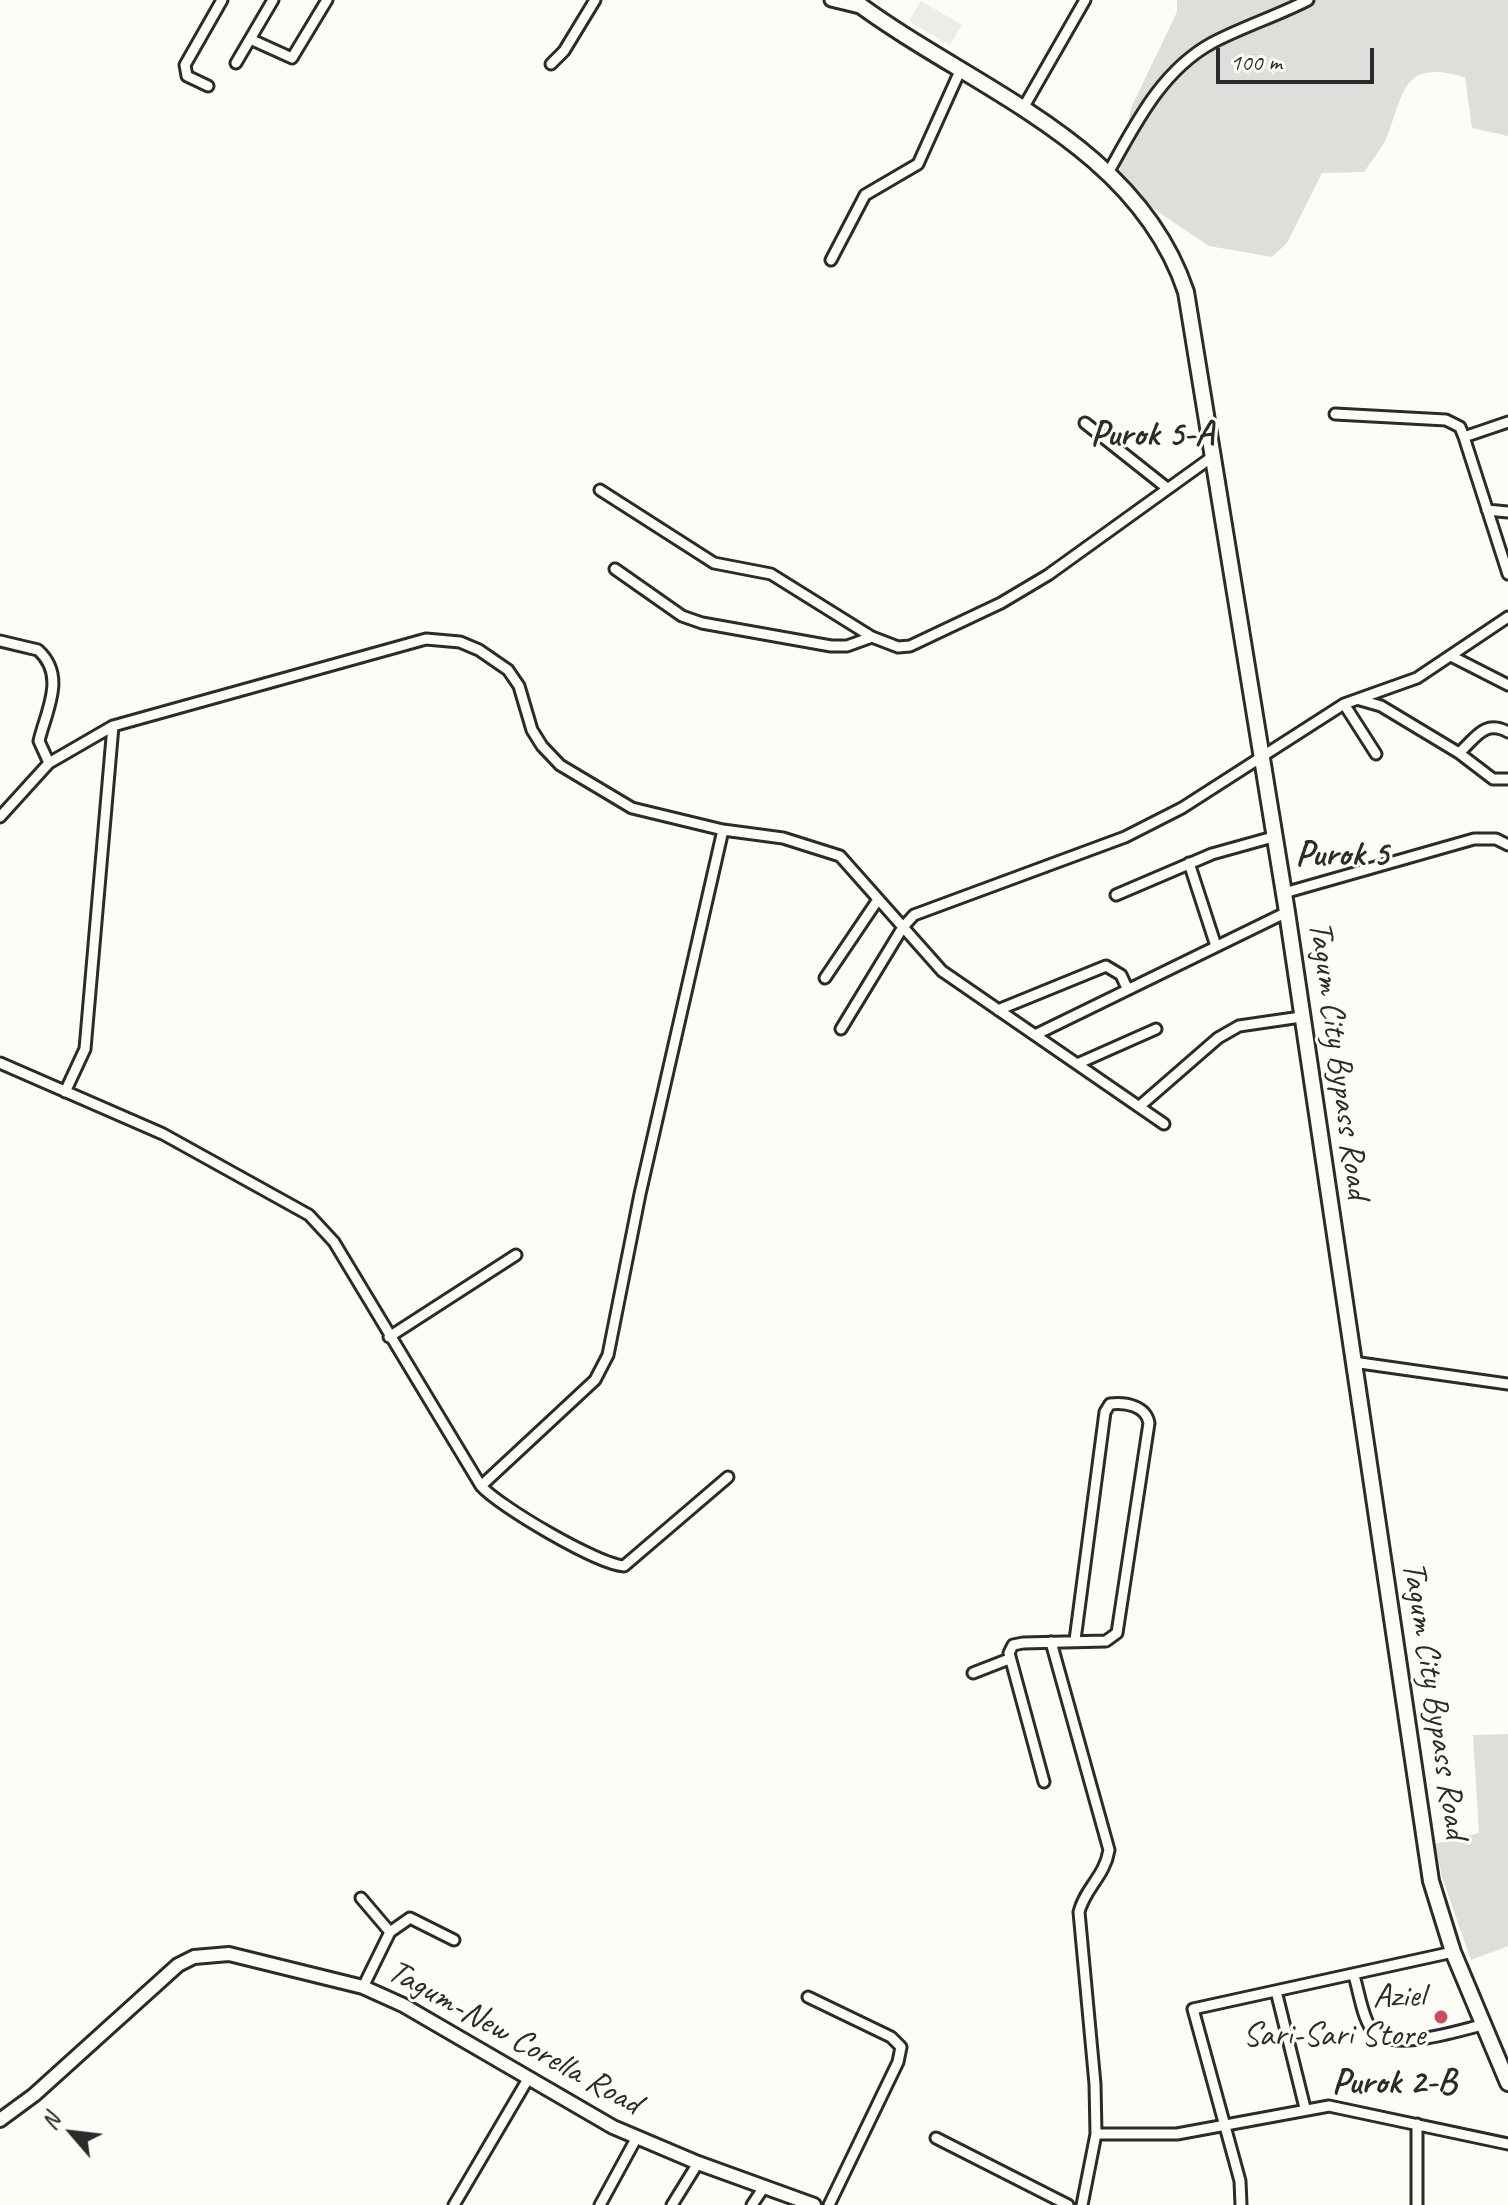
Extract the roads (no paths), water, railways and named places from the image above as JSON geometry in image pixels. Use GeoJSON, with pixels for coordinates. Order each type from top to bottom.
{"type":"FeatureCollection","features":[{"type":"Feature","properties":{"kind":"main road","name":"Tagum City Bypass Road"},"geometry":{"type":"LineString","coordinates":[[859,4],[1086,153],[1149,217],[1177,266],[1191,320],[1287,912],[1427,1859],[1453,1952],[1508,2083]]}},
{"type":"Feature","properties":{"kind":"main road","name":"Tagum-New Corella Road"},"geometry":{"type":"LineString","coordinates":[[0,2120],[34,2095],[178,1965],[194,1957],[229,1954],[363,1987],[403,2005],[528,2079],[637,2137],[814,2205]]}},
{"type":"Feature","properties":{"kind":"street"},"geometry":{"type":"LineString","coordinates":[[208,86],[187,76],[185,65],[222,0]]}},
{"type":"Feature","properties":{"kind":"street"},"geometry":{"type":"LineString","coordinates":[[236,63],[273,0]]}},
{"type":"Feature","properties":{"kind":"street"},"geometry":{"type":"LineString","coordinates":[[250,39],[292,58],[327,0]]}},
{"type":"Feature","properties":{"kind":"street"},"geometry":{"type":"LineString","coordinates":[[551,64],[564,51],[595,0]]}},
{"type":"Feature","properties":{"kind":"street"},"geometry":{"type":"LineString","coordinates":[[831,0],[859,4]]}},
{"type":"Feature","properties":{"kind":"street"},"geometry":{"type":"LineString","coordinates":[[1022,110],[1085,0]]}},
{"type":"Feature","properties":{"kind":"street"},"geometry":{"type":"LineString","coordinates":[[1108,173],[1148,104],[1191,56],[1214,42],[1308,0]]}},
{"type":"Feature","properties":{"kind":"street"},"geometry":{"type":"LineString","coordinates":[[831,260],[865,195],[918,164],[960,71]]}},
{"type":"Feature","properties":{"kind":"street"},"geometry":{"type":"LineString","coordinates":[[1335,414],[1446,420],[1460,427],[1508,574]]}},
{"type":"Feature","properties":{"kind":"street"},"geometry":{"type":"LineString","coordinates":[[1464,437],[1508,422]]}},
{"type":"Feature","properties":{"kind":"street"},"geometry":{"type":"LineString","coordinates":[[1085,423],[1167,488]]}},
{"type":"Feature","properties":{"kind":"street"},"geometry":{"type":"LineString","coordinates":[[600,490],[714,563],[771,574],[872,637],[898,647],[910,646],[1001,603],[1048,575],[1212,457]]}},
{"type":"Feature","properties":{"kind":"street"},"geometry":{"type":"LineString","coordinates":[[1487,510],[1508,512]]}},
{"type":"Feature","properties":{"kind":"street"},"geometry":{"type":"LineString","coordinates":[[615,569],[682,616],[702,623],[831,646],[847,646],[872,637]]}},
{"type":"Feature","properties":{"kind":"street"},"geometry":{"type":"LineString","coordinates":[[841,1029],[903,927],[920,912],[1125,837],[1182,808],[1344,704],[1417,678],[1507,620]]}},
{"type":"Feature","properties":{"kind":"street"},"geometry":{"type":"LineString","coordinates":[[0,817],[49,763],[113,726],[426,639],[443,639],[479,650],[508,670],[519,686],[532,730],[542,746],[560,765],[599,791],[632,808],[723,830],[783,838],[824,849],[850,864],[877,901],[942,971],[1141,1105],[1164,1124]]}},
{"type":"Feature","properties":{"kind":"street"},"geometry":{"type":"LineString","coordinates":[[0,641],[38,650],[53,675],[51,700],[39,741],[49,763]]}},
{"type":"Feature","properties":{"kind":"street"},"geometry":{"type":"LineString","coordinates":[[1453,657],[1508,685]]}},
{"type":"Feature","properties":{"kind":"street"},"geometry":{"type":"LineString","coordinates":[[1360,700],[1381,706],[1459,753],[1493,779],[1508,779]]}},
{"type":"Feature","properties":{"kind":"street"},"geometry":{"type":"LineString","coordinates":[[1344,704],[1376,754]]}},
{"type":"Feature","properties":{"kind":"street"},"geometry":{"type":"LineString","coordinates":[[65,1092],[85,1049],[113,726]]}},
{"type":"Feature","properties":{"kind":"street"},"geometry":{"type":"LineString","coordinates":[[1459,753],[1487,727],[1494,726],[1508,732]]}},
{"type":"Feature","properties":{"kind":"street"},"geometry":{"type":"LineString","coordinates":[[481,1486],[595,1380],[608,1355],[640,1194],[723,830]]}},
{"type":"Feature","properties":{"kind":"street"},"geometry":{"type":"LineString","coordinates":[[1116,895],[1189,863],[1273,837]]}},
{"type":"Feature","properties":{"kind":"street"},"geometry":{"type":"LineString","coordinates":[[1284,893],[1474,839],[1485,837],[1508,845]]}},
{"type":"Feature","properties":{"kind":"street"},"geometry":{"type":"LineString","coordinates":[[1189,863],[1216,946]]}},
{"type":"Feature","properties":{"kind":"street"},"geometry":{"type":"LineString","coordinates":[[825,978],[877,901]]}},
{"type":"Feature","properties":{"kind":"street"},"geometry":{"type":"LineString","coordinates":[[1037,1034],[1287,912]]}},
{"type":"Feature","properties":{"kind":"street"},"geometry":{"type":"LineString","coordinates":[[998,1010],[1106,966],[1121,975],[1127,988]]}},
{"type":"Feature","properties":{"kind":"street"},"geometry":{"type":"LineString","coordinates":[[1141,1105],[1218,1038],[1239,1026],[1301,1017]]}},
{"type":"Feature","properties":{"kind":"street"},"geometry":{"type":"LineString","coordinates":[[1077,1064],[1156,1029]]}},
{"type":"Feature","properties":{"kind":"street"},"geometry":{"type":"LineString","coordinates":[[0,1063],[163,1134],[309,1215],[334,1242],[481,1486],[511,1511],[620,1566],[631,1562],[728,1477]]}},
{"type":"Feature","properties":{"kind":"street"},"geometry":{"type":"LineString","coordinates":[[389,1337],[516,1255]]}},
{"type":"Feature","properties":{"kind":"street"},"geometry":{"type":"LineString","coordinates":[[1353,1362],[1508,1384]]}},
{"type":"Feature","properties":{"kind":"street"},"geometry":{"type":"LineString","coordinates":[[1044,1782],[1009,1659],[1013,1645],[1075,1640],[1098,1642],[1113,1638],[1123,1609],[1149,1423],[1147,1414],[1141,1409],[1118,1403],[1110,1404],[1105,1412],[1075,1640]]}},
{"type":"Feature","properties":{"kind":"street"},"geometry":{"type":"LineString","coordinates":[[1051,1642],[1109,1850],[1107,1867],[1082,1902],[1079,1928],[1095,2084],[1096,2134],[1082,2205]]}},
{"type":"Feature","properties":{"kind":"street"},"geometry":{"type":"LineString","coordinates":[[973,1673],[1009,1659]]}},
{"type":"Feature","properties":{"kind":"street"},"geometry":{"type":"LineString","coordinates":[[361,1898],[390,1932]]}},
{"type":"Feature","properties":{"kind":"street"},"geometry":{"type":"LineString","coordinates":[[363,1987],[390,1932],[410,1918],[454,1940]]}},
{"type":"Feature","properties":{"kind":"street"},"geometry":{"type":"LineString","coordinates":[[1241,2205],[1240,2181],[1193,2009],[1453,1952]]}},
{"type":"Feature","properties":{"kind":"street"},"geometry":{"type":"LineString","coordinates":[[1354,1976],[1371,2029],[1381,2037],[1415,2039],[1482,2025]]}},
{"type":"Feature","properties":{"kind":"street"},"geometry":{"type":"LineString","coordinates":[[1276,1991],[1305,2108]]}},
{"type":"Feature","properties":{"kind":"street"},"geometry":{"type":"LineString","coordinates":[[808,1997],[891,2037],[901,2047],[898,2062],[829,2205]]}},
{"type":"Feature","properties":{"kind":"street"},"geometry":{"type":"LineString","coordinates":[[454,2205],[528,2079]]}},
{"type":"Feature","properties":{"kind":"street"},"geometry":{"type":"LineString","coordinates":[[1096,2134],[1177,2134],[1224,2128],[1305,2108],[1347,2108],[1508,2144]]}},
{"type":"Feature","properties":{"kind":"street"},"geometry":{"type":"LineString","coordinates":[[1417,2124],[1417,2205]]}},
{"type":"Feature","properties":{"kind":"street"},"geometry":{"type":"LineString","coordinates":[[600,2205],[637,2137]]}},
{"type":"Feature","properties":{"kind":"street"},"geometry":{"type":"LineString","coordinates":[[936,2138],[1068,2205]]}},
{"type":"Feature","properties":{"kind":"street"},"geometry":{"type":"LineString","coordinates":[[672,2205],[698,2163]]}},
{"type":"Feature","properties":{"kind":"street"},"geometry":{"type":"LineString","coordinates":[[752,2205],[764,2187]]}},
{"type":"Feature","properties":{"kind":"place","name":"Aziel Sari-Sari Store"},"geometry":{"type":"Point","coordinates":[1441,2017]}},
{"type":"Feature","properties":{"kind":"district","name":"Purok 5-A"},"geometry":{"type":"Point","coordinates":[1152,436]}},
{"type":"Feature","properties":{"kind":"district","name":"Purok 5"},"geometry":{"type":"Point","coordinates":[1342,856]}},
{"type":"Feature","properties":{"kind":"district","name":"Purok 2-B"},"geometry":{"type":"Point","coordinates":[1394,2084]}}]}
